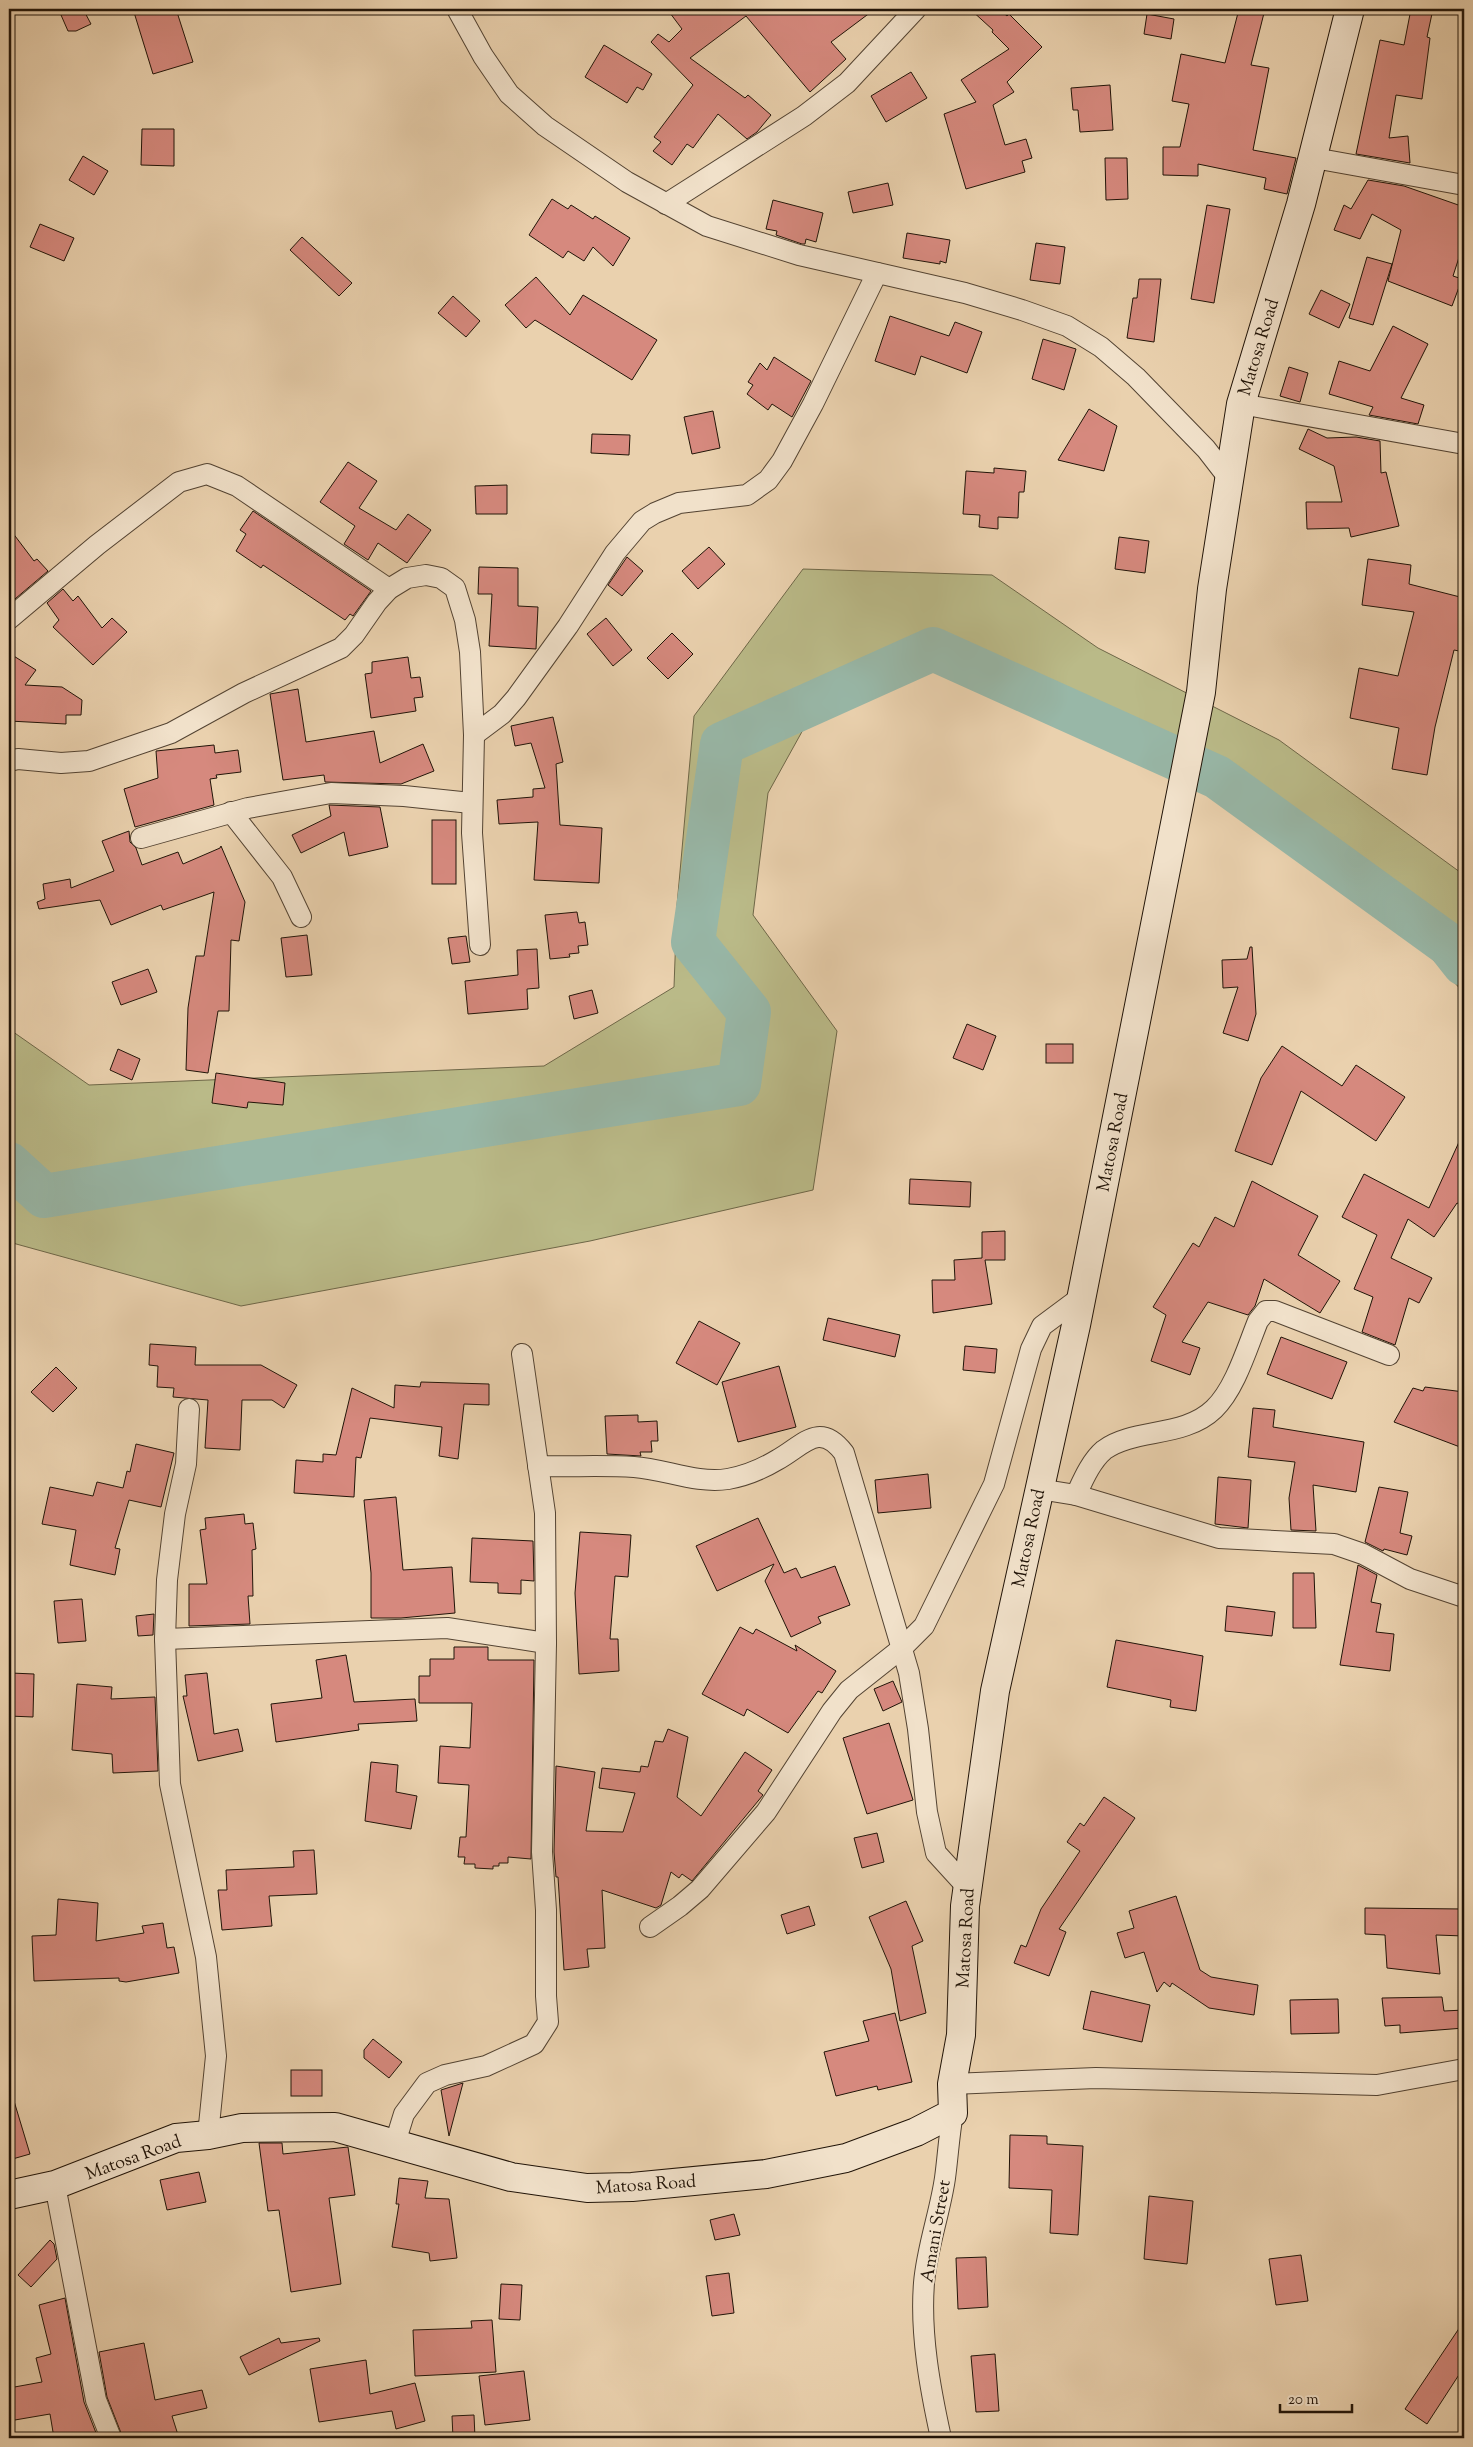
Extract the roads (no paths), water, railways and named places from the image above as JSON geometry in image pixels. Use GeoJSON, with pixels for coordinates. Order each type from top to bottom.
{"type":"FeatureCollection","features":[{"type":"Feature","properties":{"kind":"street"},"geometry":{"type":"LineString","coordinates":[[457,9],[483,56],[509,94],[545,126],[627,182],[707,226],[799,255],[965,293],[1067,326],[1101,347],[1136,377],[1206,449],[1230,480]]}},
{"type":"Feature","properties":{"kind":"street"},"geometry":{"type":"LineString","coordinates":[[666,204],[804,116],[848,84],[916,9]]}},
{"type":"Feature","properties":{"kind":"street","name":"Matosa Road"},"geometry":{"type":"LineString","coordinates":[[9,2195],[55,2185],[176,2138],[208,2135],[242,2128],[335,2127],[511,2177],[587,2188],[614,2188],[766,2174],[846,2158],[916,2132],[953,2113],[952,2084],[961,2036],[967,1887],[995,1691],[1081,1297],[1179,808],[1201,692],[1212,588],[1241,404],[1314,158],[1350,9]]}},
{"type":"Feature","properties":{"kind":"street"},"geometry":{"type":"LineString","coordinates":[[1314,158],[1464,185]]}},
{"type":"Feature","properties":{"kind":"street"},"geometry":{"type":"LineString","coordinates":[[474,735],[502,714],[516,698],[541,665],[615,553],[642,521],[679,503],[747,494],[768,480],[782,461],[808,412],[877,273]]}},
{"type":"Feature","properties":{"kind":"street"},"geometry":{"type":"LineString","coordinates":[[1241,404],[1464,444]]}},
{"type":"Feature","properties":{"kind":"street"},"geometry":{"type":"LineString","coordinates":[[9,619],[97,544],[179,482],[207,474],[237,486],[389,589]]}},
{"type":"Feature","properties":{"kind":"street"},"geometry":{"type":"LineString","coordinates":[[9,760],[18,759],[61,763],[89,761],[171,733],[244,693],[341,648],[354,635],[377,602],[389,589],[407,578],[426,575],[441,578],[454,588],[465,620],[470,652],[474,735],[471,804],[480,945]]}},
{"type":"Feature","properties":{"kind":"street"},"geometry":{"type":"LineString","coordinates":[[141,838],[231,812],[331,793],[404,796],[471,804]]}},
{"type":"Feature","properties":{"kind":"street"},"geometry":{"type":"LineString","coordinates":[[231,812],[282,877],[301,917]]}},
{"type":"Feature","properties":{"kind":"street"},"geometry":{"type":"LineString","coordinates":[[650,1927],[700,1889],[766,1812],[832,1711],[849,1690],[902,1648],[924,1626],[994,1484],[1031,1349],[1038,1334],[1042,1326],[1081,1297]]}},
{"type":"Feature","properties":{"kind":"street"},"geometry":{"type":"LineString","coordinates":[[1076,1495],[1088,1470],[1103,1451],[1118,1442],[1175,1429],[1199,1420],[1214,1409],[1227,1392],[1258,1321],[1266,1311],[1276,1311],[1389,1355]]}},
{"type":"Feature","properties":{"kind":"street"},"geometry":{"type":"LineString","coordinates":[[395,2143],[404,2114],[427,2083],[445,2075],[486,2066],[534,2044],[548,2022],[546,1996],[546,1910],[542,1852],[546,1642],[545,1513],[522,1354]]}},
{"type":"Feature","properties":{"kind":"street"},"geometry":{"type":"LineString","coordinates":[[189,1409],[186,1464],[175,1514],[167,1580],[165,1639],[170,1784],[206,1957],[216,2056],[208,2135]]}},
{"type":"Feature","properties":{"kind":"street"},"geometry":{"type":"LineString","coordinates":[[538,1466],[635,1467],[702,1480],[727,1479],[752,1472],[778,1460],[805,1440],[815,1436],[836,1442],[844,1453],[902,1648],[918,1729],[927,1812],[936,1853],[967,1887]]}},
{"type":"Feature","properties":{"kind":"street"},"geometry":{"type":"LineString","coordinates":[[1038,1489],[1076,1495],[1220,1538],[1334,1544],[1363,1554],[1410,1579],[1464,1597]]}},
{"type":"Feature","properties":{"kind":"street"},"geometry":{"type":"LineString","coordinates":[[165,1639],[447,1628],[546,1642]]}},
{"type":"Feature","properties":{"kind":"street"},"geometry":{"type":"LineString","coordinates":[[952,2084],[1096,2078],[1377,2085],[1464,2069]]}},
{"type":"Feature","properties":{"kind":"street","name":"Amani Street"},"geometry":{"type":"LineString","coordinates":[[941,2438],[932,2395],[925,2335],[924,2282],[946,2176],[946,2154],[953,2113]]}},
{"type":"Feature","properties":{"kind":"street"},"geometry":{"type":"LineString","coordinates":[[55,2185],[96,2400],[111,2438]]}},
{"type":"Feature","properties":{"kind":"waterway"},"geometry":{"type":"LineString","coordinates":[[9,1164],[44,1196],[739,1084],[749,1012],[693,942],[722,744],[933,649],[1217,777],[1449,945],[1464,964]]}}]}
